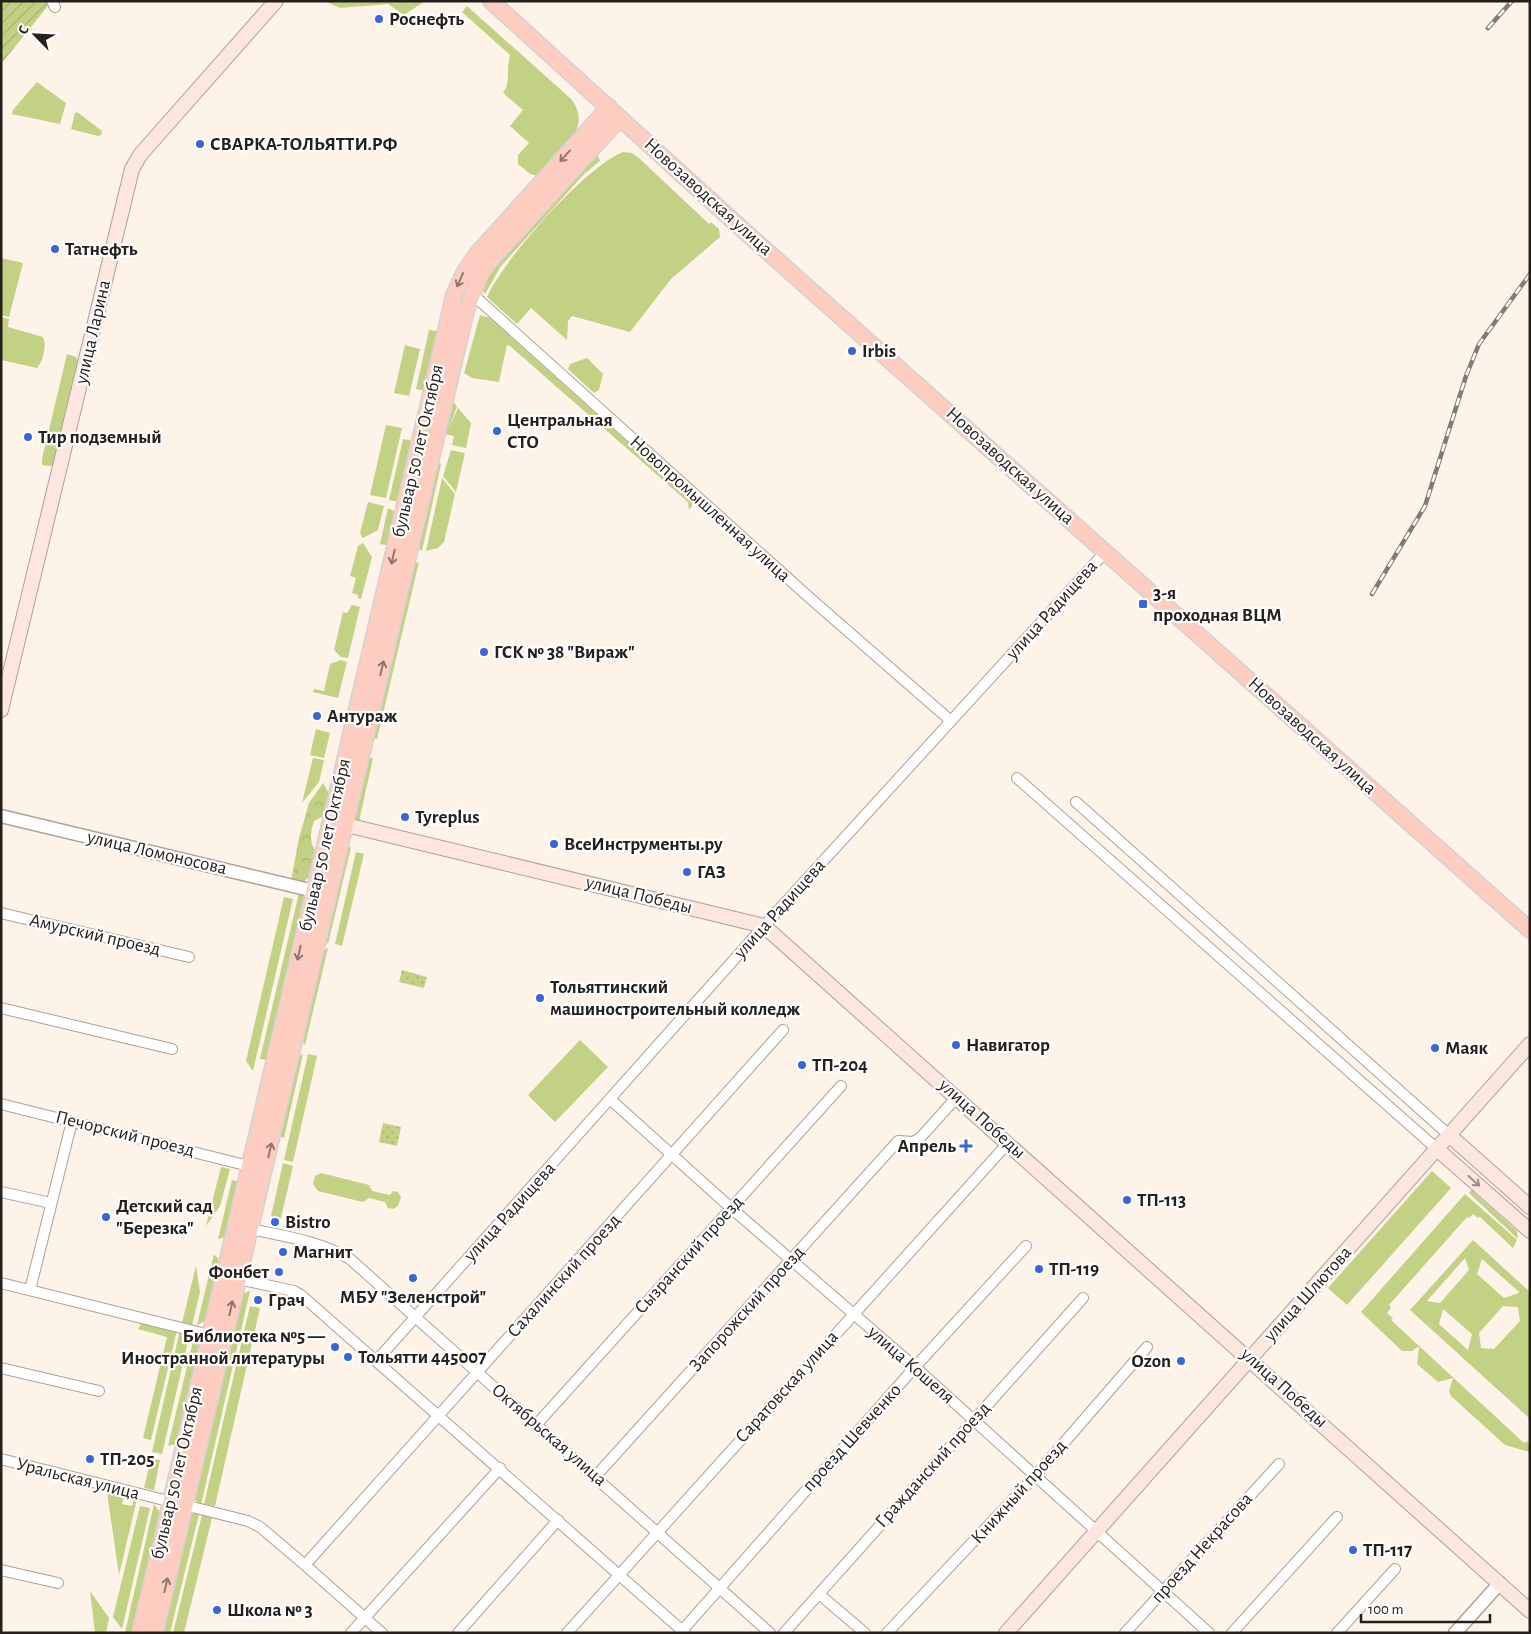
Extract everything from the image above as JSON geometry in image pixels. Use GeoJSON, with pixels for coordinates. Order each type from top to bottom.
{"type":"FeatureCollection","features":[{"type":"Feature","properties":{"kind":"main road","name":"улица Ларина"},"geometry":{"type":"LineString","coordinates":[[1,710],[132,169],[140,155],[276,1]]}},
{"type":"Feature","properties":{"kind":"main road","name":"Новозаводская улица"},"geometry":{"type":"LineString","coordinates":[[491,1],[1530,930]]}},
{"type":"Feature","properties":{"kind":"main road","name":"бульвар 50 лет Октября"},"geometry":{"type":"LineString","coordinates":[[411,510],[472,294],[489,262],[584,146],[609,107]]}},
{"type":"Feature","properties":{"kind":"main road","name":"бульвар 50 лет Октября"},"geometry":{"type":"LineString","coordinates":[[155,1633],[210,1335],[251,1229],[338,823],[411,510],[454,295],[464,273],[486,243],[584,146],[620,118]]}},
{"type":"Feature","properties":{"kind":"main road","name":"бульвар 50 лет Октября"},"geometry":{"type":"LineString","coordinates":[[140,1633],[178,1503],[231,1277],[235,1226],[314,891],[338,823]]}},
{"type":"Feature","properties":{"kind":"main road","name":"улица Победы"},"geometry":{"type":"LineString","coordinates":[[338,823],[764,926],[1251,1359],[1530,1611]]}},
{"type":"Feature","properties":{"kind":"main road","name":"улица Шлютова"},"geometry":{"type":"LineString","coordinates":[[1006,1633],[1530,1044]]}},
{"type":"Feature","properties":{"kind":"main road"},"geometry":{"type":"LineString","coordinates":[[1449,1135],[1530,1207]]}},
{"type":"Feature","properties":{"kind":"main road"},"geometry":{"type":"LineString","coordinates":[[1437,1149],[1530,1231]]}},
{"type":"Feature","properties":{"kind":"street","name":"Новопромышленная улица"},"geometry":{"type":"LineString","coordinates":[[472,294],[803,593],[951,721]]}},
{"type":"Feature","properties":{"kind":"street","name":"улица Радищева"},"geometry":{"type":"LineString","coordinates":[[377,1360],[764,926],[1106,551]]}},
{"type":"Feature","properties":{"kind":"street"},"geometry":{"type":"LineString","coordinates":[[1017,778],[1437,1149]]}},
{"type":"Feature","properties":{"kind":"street"},"geometry":{"type":"LineString","coordinates":[[1076,802],[1449,1135]]}},
{"type":"Feature","properties":{"kind":"street","name":"улица Ломоносова"},"geometry":{"type":"LineString","coordinates":[[1,816],[314,891]]}},
{"type":"Feature","properties":{"kind":"street","name":"Амурский проезд"},"geometry":{"type":"LineString","coordinates":[[1,913],[189,957]]}},
{"type":"Feature","properties":{"kind":"street"},"geometry":{"type":"LineString","coordinates":[[1,1008],[172,1049]]}},
{"type":"Feature","properties":{"kind":"street","name":"Сахалинский проезд"},"geometry":{"type":"LineString","coordinates":[[305,1565],[783,1030]]}},
{"type":"Feature","properties":{"kind":"street","name":"Сызранский проезд"},"geometry":{"type":"LineString","coordinates":[[538,1424],[840,1086]]}},
{"type":"Feature","properties":{"kind":"street","name":"Запорожский проезд"},"geometry":{"type":"LineString","coordinates":[[596,1477],[898,1141],[913,1142],[920,1138],[957,1097]]}},
{"type":"Feature","properties":{"kind":"street","name":"улица Кошеля"},"geometry":{"type":"LineString","coordinates":[[610,1100],[853,1315],[915,1367],[1209,1633]]}},
{"type":"Feature","properties":{"kind":"street","name":"Печорский проезд"},"geometry":{"type":"LineString","coordinates":[[1,1104],[249,1166]]}},
{"type":"Feature","properties":{"kind":"street"},"geometry":{"type":"LineString","coordinates":[[30,1290],[72,1121]]}},
{"type":"Feature","properties":{"kind":"street","name":"Саратовская улица"},"geometry":{"type":"LineString","coordinates":[[567,1633],[656,1531],[1008,1143]]}},
{"type":"Feature","properties":{"kind":"street"},"geometry":{"type":"LineString","coordinates":[[1,1192],[51,1204]]}},
{"type":"Feature","properties":{"kind":"street","name":"Октябрьская улица"},"geometry":{"type":"LineString","coordinates":[[235,1226],[332,1248],[357,1265],[538,1424],[770,1633]]}},
{"type":"Feature","properties":{"kind":"street","name":"проезд Шевченко"},"geometry":{"type":"LineString","coordinates":[[682,1632],[915,1367],[1026,1246]]}},
{"type":"Feature","properties":{"kind":"street"},"geometry":{"type":"LineString","coordinates":[[231,1277],[301,1295],[500,1468],[682,1632]]}},
{"type":"Feature","properties":{"kind":"street"},"geometry":{"type":"LineString","coordinates":[[1,1283],[210,1335]]}},
{"type":"Feature","properties":{"kind":"street","name":"Гражданский проезд"},"geometry":{"type":"LineString","coordinates":[[784,1633],[1083,1298]]}},
{"type":"Feature","properties":{"kind":"street","name":"Книжный проезд"},"geometry":{"type":"LineString","coordinates":[[887,1633],[1036,1475],[1147,1347]]}},
{"type":"Feature","properties":{"kind":"street"},"geometry":{"type":"LineString","coordinates":[[1,1368],[99,1391]]}},
{"type":"Feature","properties":{"kind":"street","name":"Уральская улица"},"geometry":{"type":"LineString","coordinates":[[1,1460],[248,1521],[260,1527],[382,1633]]}},
{"type":"Feature","properties":{"kind":"street","name":"проезд Некрасова"},"geometry":{"type":"LineString","coordinates":[[1125,1633],[1279,1464]]}},
{"type":"Feature","properties":{"kind":"street"},"geometry":{"type":"LineString","coordinates":[[351,1633],[500,1468]]}},
{"type":"Feature","properties":{"kind":"street"},"geometry":{"type":"LineString","coordinates":[[1232,1633],[1337,1517]]}},
{"type":"Feature","properties":{"kind":"street"},"geometry":{"type":"LineString","coordinates":[[458,1633],[558,1520]]}},
{"type":"Feature","properties":{"kind":"street"},"geometry":{"type":"LineString","coordinates":[[1337,1633],[1395,1569]]}},
{"type":"Feature","properties":{"kind":"street"},"geometry":{"type":"LineString","coordinates":[[1,1570],[58,1583]]}},
{"type":"Feature","properties":{"kind":"street"},"geometry":{"type":"LineString","coordinates":[[1455,1633],[1500,1583]]}},
{"type":"Feature","properties":{"kind":"street"},"geometry":{"type":"LineString","coordinates":[[819,1594],[865,1633]]}},
{"type":"Feature","properties":{"kind":"green space"},"geometry":{"type":"Polygon","coordinates":[[[1,1],[47,1],[48,6],[1,64],[1,1]]]}},
{"type":"Feature","properties":{"kind":"green space"},"geometry":{"type":"Polygon","coordinates":[[[324,1],[425,1],[404,15],[388,4],[340,8],[324,1]]]}},
{"type":"Feature","properties":{"kind":"green space"},"geometry":{"type":"Polygon","coordinates":[[[467,6],[570,98],[577,109],[579,119],[577,130],[564,149],[539,176],[530,174],[518,164],[518,155],[529,143],[510,126],[523,110],[503,93],[508,80],[510,55],[462,12],[467,6]]]}},
{"type":"Feature","properties":{"kind":"green space"},"geometry":{"type":"Polygon","coordinates":[[[37,82],[66,103],[60,124],[12,114],[13,110],[37,82]]]}},
{"type":"Feature","properties":{"kind":"green space"},"geometry":{"type":"Polygon","coordinates":[[[77,112],[102,131],[101,135],[98,136],[71,129],[75,113],[77,112]]]}},
{"type":"Feature","properties":{"kind":"green space"},"geometry":{"type":"Polygon","coordinates":[[[623,152],[632,153],[640,159],[709,224],[711,222],[719,229],[720,237],[671,279],[630,332],[572,316],[568,321],[567,340],[531,308],[517,324],[487,297],[496,281],[527,239],[568,194],[588,175],[623,152]]]}},
{"type":"Feature","properties":{"kind":"green space"},"geometry":{"type":"Polygon","coordinates":[[[597,154],[600,161],[584,174],[501,266],[485,294],[482,288],[492,267],[579,168],[597,154]]]}},
{"type":"Feature","properties":{"kind":"green space"},"geometry":{"type":"Polygon","coordinates":[[[1,258],[23,263],[9,317],[1,315],[1,258]]]}},
{"type":"Feature","properties":{"kind":"green space"},"geometry":{"type":"Polygon","coordinates":[[[480,315],[490,318],[692,500],[692,506],[689,510],[688,502],[510,346],[507,345],[499,382],[472,378],[464,373],[480,315]]]}},
{"type":"Feature","properties":{"kind":"green space"},"geometry":{"type":"Polygon","coordinates":[[[1,317],[9,319],[8,327],[43,337],[44,353],[37,368],[1,360],[1,317]]]}},
{"type":"Feature","properties":{"kind":"green space"},"geometry":{"type":"Polygon","coordinates":[[[429,330],[437,331],[438,337],[426,391],[416,389],[429,330]]]}},
{"type":"Feature","properties":{"kind":"green space"},"geometry":{"type":"Polygon","coordinates":[[[405,345],[420,349],[409,396],[394,393],[405,345]]]}},
{"type":"Feature","properties":{"kind":"green space"},"geometry":{"type":"Polygon","coordinates":[[[67,354],[76,357],[78,361],[54,464],[50,466],[42,465],[42,459],[67,354]]]}},
{"type":"Feature","properties":{"kind":"green space"},"geometry":{"type":"Polygon","coordinates":[[[587,358],[603,374],[599,390],[594,393],[568,369],[570,364],[587,358]]]}},
{"type":"Feature","properties":{"kind":"green space"},"geometry":{"type":"Polygon","coordinates":[[[453,401],[457,407],[448,430],[458,408],[471,423],[466,448],[452,445],[454,436],[445,434],[445,418],[453,401]]]}},
{"type":"Feature","properties":{"kind":"green space"},"geometry":{"type":"Polygon","coordinates":[[[386,425],[402,428],[386,498],[370,495],[386,425]]]}},
{"type":"Feature","properties":{"kind":"green space"},"geometry":{"type":"Polygon","coordinates":[[[403,439],[415,441],[398,502],[389,500],[403,439]]]}},
{"type":"Feature","properties":{"kind":"green space"},"geometry":{"type":"Polygon","coordinates":[[[451,450],[465,453],[456,492],[443,476],[451,450]]]}},
{"type":"Feature","properties":{"kind":"green space"},"geometry":{"type":"Polygon","coordinates":[[[439,463],[441,464],[422,551],[417,547],[431,478],[439,463]]]}},
{"type":"Feature","properties":{"kind":"green space"},"geometry":{"type":"Polygon","coordinates":[[[442,478],[455,494],[444,542],[438,548],[426,551],[442,478]]]}},
{"type":"Feature","properties":{"kind":"green space"},"geometry":{"type":"Polygon","coordinates":[[[368,502],[384,506],[378,530],[363,538],[360,533],[368,502]]]}},
{"type":"Feature","properties":{"kind":"green space"},"geometry":{"type":"Polygon","coordinates":[[[388,508],[396,512],[390,546],[380,544],[388,508]]]}},
{"type":"Feature","properties":{"kind":"green space"},"geometry":{"type":"Polygon","coordinates":[[[363,543],[372,557],[361,599],[358,598],[358,595],[352,593],[356,578],[350,576],[358,546],[363,543]]]}},
{"type":"Feature","properties":{"kind":"green space"},"geometry":{"type":"Polygon","coordinates":[[[419,562],[377,739],[369,738],[413,564],[419,562]]]}},
{"type":"Feature","properties":{"kind":"green space"},"geometry":{"type":"Polygon","coordinates":[[[352,605],[360,607],[348,658],[341,657],[334,650],[343,612],[347,613],[352,605]]]}},
{"type":"Feature","properties":{"kind":"green space"},"geometry":{"type":"Polygon","coordinates":[[[341,660],[347,662],[338,698],[313,692],[314,689],[324,691],[330,664],[341,660]]]}},
{"type":"Feature","properties":{"kind":"green space"},"geometry":{"type":"Polygon","coordinates":[[[316,729],[330,733],[324,758],[310,755],[316,729]]]}},
{"type":"Feature","properties":{"kind":"green space"},"geometry":{"type":"Polygon","coordinates":[[[313,758],[324,760],[319,782],[302,803],[313,758]]]}},
{"type":"Feature","properties":{"kind":"green space"},"geometry":{"type":"Polygon","coordinates":[[[366,758],[373,758],[358,826],[353,821],[366,758]]]}},
{"type":"Feature","properties":{"kind":"green space"},"geometry":{"type":"Polygon","coordinates":[[[323,783],[331,797],[322,817],[314,821],[311,842],[317,853],[313,874],[303,882],[291,881],[299,838],[309,803],[323,783]]]}},
{"type":"Feature","properties":{"kind":"green space"},"geometry":{"type":"Polygon","coordinates":[[[351,847],[328,944],[325,939],[347,848],[351,847]]]}},
{"type":"Feature","properties":{"kind":"green space"},"geometry":{"type":"Polygon","coordinates":[[[356,852],[364,854],[342,946],[335,944],[356,852]]]}},
{"type":"Feature","properties":{"kind":"green space"},"geometry":{"type":"Polygon","coordinates":[[[299,893],[305,898],[273,1045],[266,1060],[260,1059],[299,893]]]}},
{"type":"Feature","properties":{"kind":"green space"},"geometry":{"type":"Polygon","coordinates":[[[284,897],[293,899],[253,1071],[246,1061],[284,897]]]}},
{"type":"Feature","properties":{"kind":"green space"},"geometry":{"type":"Polygon","coordinates":[[[328,948],[305,1045],[302,1040],[321,951],[328,948]]]}},
{"type":"Feature","properties":{"kind":"green space"},"geometry":{"type":"Polygon","coordinates":[[[402,970],[427,977],[424,988],[399,982],[402,970]]]}},
{"type":"Feature","properties":{"kind":"green space"},"geometry":{"type":"Polygon","coordinates":[[[580,1040],[608,1067],[555,1122],[528,1095],[580,1040]]]}},
{"type":"Feature","properties":{"kind":"green space"},"geometry":{"type":"Polygon","coordinates":[[[303,1054],[284,1138],[281,1137],[282,1115],[297,1057],[303,1054]]]}},
{"type":"Feature","properties":{"kind":"green space"},"geometry":{"type":"Polygon","coordinates":[[[308,1054],[317,1056],[293,1162],[284,1160],[308,1054]]]}},
{"type":"Feature","properties":{"kind":"green space"},"geometry":{"type":"Polygon","coordinates":[[[383,1123],[401,1127],[397,1146],[379,1142],[383,1123]]]}},
{"type":"Feature","properties":{"kind":"green space"},"geometry":{"type":"Polygon","coordinates":[[[283,1163],[293,1166],[281,1218],[271,1216],[283,1163]]]}},
{"type":"Feature","properties":{"kind":"green space"},"geometry":{"type":"Polygon","coordinates":[[[221,1167],[230,1169],[220,1206],[206,1226],[221,1167]]]}},
{"type":"Feature","properties":{"kind":"green space"},"geometry":{"type":"Polygon","coordinates":[[[1432,1171],[1451,1188],[1347,1305],[1328,1288],[1432,1171]]]}},
{"type":"Feature","properties":{"kind":"green space"},"geometry":{"type":"Polygon","coordinates":[[[321,1173],[369,1185],[372,1191],[390,1195],[393,1191],[398,1192],[401,1197],[398,1206],[393,1209],[388,1208],[385,1202],[369,1198],[363,1202],[318,1191],[313,1184],[315,1176],[321,1173]]]}},
{"type":"Feature","properties":{"kind":"green space"},"geometry":{"type":"Polygon","coordinates":[[[232,1180],[240,1182],[226,1237],[218,1239],[232,1180]]]}},
{"type":"Feature","properties":{"kind":"green space"},"geometry":{"type":"Polygon","coordinates":[[[1471,1190],[1517,1231],[1518,1239],[1469,1193],[1471,1190]]]}},
{"type":"Feature","properties":{"kind":"green space"},"geometry":{"type":"Polygon","coordinates":[[[1465,1194],[1517,1240],[1513,1248],[1480,1217],[1478,1218],[1473,1214],[1469,1218],[1467,1217],[1389,1305],[1391,1308],[1387,1313],[1393,1318],[1391,1320],[1524,1443],[1527,1441],[1530,1444],[1530,1452],[1505,1445],[1451,1396],[1449,1391],[1453,1378],[1438,1382],[1417,1364],[1419,1346],[1412,1351],[1402,1351],[1361,1312],[1465,1194]]]}},
{"type":"Feature","properties":{"kind":"green space"},"geometry":{"type":"Polygon","coordinates":[[[1473,1240],[1530,1292],[1530,1419],[1410,1310],[1473,1240]],[[1465,1258],[1427,1301],[1440,1303],[1469,1270],[1465,1258]],[[1482,1259],[1477,1274],[1504,1298],[1519,1293],[1482,1259]],[[1503,1306],[1479,1333],[1481,1348],[1494,1349],[1520,1321],[1518,1307],[1503,1306]],[[1443,1309],[1439,1324],[1468,1350],[1472,1334],[1443,1309]]]}},
{"type":"Feature","properties":{"kind":"green space"},"geometry":{"type":"Polygon","coordinates":[[[214,1254],[221,1262],[207,1320],[197,1325],[214,1254]]]}},
{"type":"Feature","properties":{"kind":"green space"},"geometry":{"type":"Polygon","coordinates":[[[196,1266],[200,1292],[192,1325],[182,1323],[196,1266]]]}},
{"type":"Feature","properties":{"kind":"green space"},"geometry":{"type":"Polygon","coordinates":[[[250,1291],[201,1505],[194,1499],[241,1294],[250,1291]]]}},
{"type":"Feature","properties":{"kind":"green space"},"geometry":{"type":"Polygon","coordinates":[[[250,1306],[260,1308],[215,1506],[204,1504],[250,1306]]]}},
{"type":"Feature","properties":{"kind":"green space"},"geometry":{"type":"Polygon","coordinates":[[[142,1322],[177,1330],[151,1440],[143,1438],[167,1337],[138,1329],[142,1322]]]}},
{"type":"Feature","properties":{"kind":"green space"},"geometry":{"type":"Polygon","coordinates":[[[180,1330],[190,1333],[162,1454],[152,1452],[180,1330]]]}},
{"type":"Feature","properties":{"kind":"green space"},"geometry":{"type":"Polygon","coordinates":[[[195,1333],[202,1339],[180,1443],[168,1446],[195,1333]]]}},
{"type":"Feature","properties":{"kind":"green space"},"geometry":{"type":"Polygon","coordinates":[[[151,1458],[160,1460],[154,1490],[144,1488],[151,1458]]]}},
{"type":"Feature","properties":{"kind":"green space"},"geometry":{"type":"Polygon","coordinates":[[[107,1492],[124,1496],[122,1504],[132,1506],[134,1499],[137,1499],[119,1575],[107,1492]]]}},
{"type":"Feature","properties":{"kind":"green space"},"geometry":{"type":"Polygon","coordinates":[[[154,1504],[161,1514],[135,1633],[125,1633],[154,1504]]]}},
{"type":"Feature","properties":{"kind":"green space"},"geometry":{"type":"Polygon","coordinates":[[[140,1506],[150,1508],[122,1629],[113,1617],[140,1506]]]}},
{"type":"Feature","properties":{"kind":"green space"},"geometry":{"type":"Polygon","coordinates":[[[199,1514],[170,1633],[160,1633],[190,1515],[199,1514]]]}},
{"type":"Feature","properties":{"kind":"green space"},"geometry":{"type":"Polygon","coordinates":[[[202,1515],[212,1518],[184,1633],[173,1633],[202,1515]]]}},
{"type":"Feature","properties":{"kind":"green space"},"geometry":{"type":"Polygon","coordinates":[[[90,1591],[109,1618],[106,1633],[95,1633],[90,1591]]]}},
{"type":"Feature","properties":{"kind":"railway"},"geometry":{"type":"LineString","coordinates":[[1488,28],[1512,1]]}},
{"type":"Feature","properties":{"kind":"railway"},"geometry":{"type":"LineString","coordinates":[[1372,594],[1425,506],[1466,376],[1479,344],[1530,274]]}},
{"type":"Feature","properties":{"kind":"place","name":"Роснефть"},"geometry":{"type":"Point","coordinates":[379,19]}},
{"type":"Feature","properties":{"kind":"place","name":"СВАРКА-ТОЛЬЯТТИ.РФ"},"geometry":{"type":"Point","coordinates":[200,144]}},
{"type":"Feature","properties":{"kind":"place","name":"Татнефть"},"geometry":{"type":"Point","coordinates":[55,249]}},
{"type":"Feature","properties":{"kind":"place","name":"Irbis"},"geometry":{"type":"Point","coordinates":[852,351]}},
{"type":"Feature","properties":{"kind":"place","name":"Центральная СТО"},"geometry":{"type":"Point","coordinates":[497,431]}},
{"type":"Feature","properties":{"kind":"place","name":"Тир подземный"},"geometry":{"type":"Point","coordinates":[28,437]}},
{"type":"Feature","properties":{"kind":"place","name":"3-я проходная ВЦМ"},"geometry":{"type":"Point","coordinates":[1143,604]}},
{"type":"Feature","properties":{"kind":"place","name":"ГСК № 38 \"Вираж\""},"geometry":{"type":"Point","coordinates":[484,652]}},
{"type":"Feature","properties":{"kind":"place","name":"Антураж"},"geometry":{"type":"Point","coordinates":[317,716]}},
{"type":"Feature","properties":{"kind":"place","name":"Tyreplus"},"geometry":{"type":"Point","coordinates":[405,817]}},
{"type":"Feature","properties":{"kind":"place","name":"ВсеИнструменты.ру"},"geometry":{"type":"Point","coordinates":[554,844]}},
{"type":"Feature","properties":{"kind":"place","name":"ГАЗ"},"geometry":{"type":"Point","coordinates":[687,872]}},
{"type":"Feature","properties":{"kind":"place","name":"Тольяттинский машиностроительный колледж"},"geometry":{"type":"Point","coordinates":[540,998]}},
{"type":"Feature","properties":{"kind":"place","name":"Навигатор"},"geometry":{"type":"Point","coordinates":[956,1045]}},
{"type":"Feature","properties":{"kind":"place","name":"Маяк"},"geometry":{"type":"Point","coordinates":[1435,1048]}},
{"type":"Feature","properties":{"kind":"place","name":"ТП-204"},"geometry":{"type":"Point","coordinates":[802,1065]}},
{"type":"Feature","properties":{"kind":"place","name":"Апрель"},"geometry":{"type":"Point","coordinates":[966,1146]}},
{"type":"Feature","properties":{"kind":"place","name":"ТП-113"},"geometry":{"type":"Point","coordinates":[1127,1200]}},
{"type":"Feature","properties":{"kind":"place","name":"Детский сад \"Березка\""},"geometry":{"type":"Point","coordinates":[106,1217]}},
{"type":"Feature","properties":{"kind":"place","name":"Bistro"},"geometry":{"type":"Point","coordinates":[275,1222]}},
{"type":"Feature","properties":{"kind":"place","name":"Магнит"},"geometry":{"type":"Point","coordinates":[283,1252]}},
{"type":"Feature","properties":{"kind":"place","name":"ТП-119"},"geometry":{"type":"Point","coordinates":[1039,1269]}},
{"type":"Feature","properties":{"kind":"place","name":"Фонбет"},"geometry":{"type":"Point","coordinates":[279,1272]}},
{"type":"Feature","properties":{"kind":"place","name":"МБУ \"Зеленстрой\""},"geometry":{"type":"Point","coordinates":[413,1278]}},
{"type":"Feature","properties":{"kind":"place","name":"Грач"},"geometry":{"type":"Point","coordinates":[258,1300]}},
{"type":"Feature","properties":{"kind":"place","name":"Библиотека №5 — Иностранной литературы"},"geometry":{"type":"Point","coordinates":[335,1347]}},
{"type":"Feature","properties":{"kind":"place","name":"Тольятти 445007"},"geometry":{"type":"Point","coordinates":[348,1357]}},
{"type":"Feature","properties":{"kind":"place","name":"Ozon"},"geometry":{"type":"Point","coordinates":[1181,1361]}},
{"type":"Feature","properties":{"kind":"place","name":"ТП-205"},"geometry":{"type":"Point","coordinates":[90,1459]}},
{"type":"Feature","properties":{"kind":"place","name":"ТП-117"},"geometry":{"type":"Point","coordinates":[1353,1550]}},
{"type":"Feature","properties":{"kind":"place","name":"Школа № 3"},"geometry":{"type":"Point","coordinates":[217,1610]}}]}
